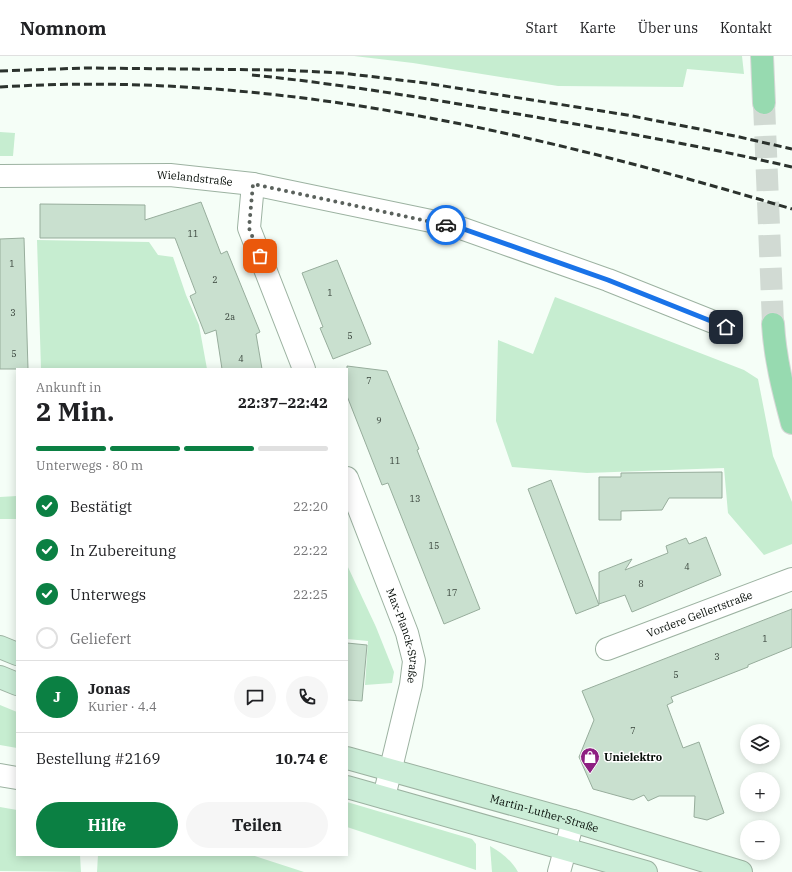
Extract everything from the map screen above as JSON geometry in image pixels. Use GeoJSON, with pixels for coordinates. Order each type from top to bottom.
{"type":"FeatureCollection","features":[{"type":"Feature","properties":{"kind":"main road"},"geometry":{"type":"LineString","coordinates":[[762,56],[764,103]]}},
{"type":"Feature","properties":{"kind":"main road"},"geometry":{"type":"LineString","coordinates":[[773,324],[776,353],[792,423]]}},
{"type":"Feature","properties":{"kind":"main road"},"geometry":{"type":"LineString","coordinates":[[0,647],[16,654]]}},
{"type":"Feature","properties":{"kind":"main road"},"geometry":{"type":"LineString","coordinates":[[0,677],[16,684]]}},
{"type":"Feature","properties":{"kind":"main road","name":"Martin-Luther-Straße"},"geometry":{"type":"LineString","coordinates":[[348,758],[573,821],[741,872]]}},
{"type":"Feature","properties":{"kind":"main road"},"geometry":{"type":"LineString","coordinates":[[348,787],[566,848],[646,872]]}},
{"type":"Feature","properties":{"kind":"street","name":"Wielandstraße"},"geometry":{"type":"LineString","coordinates":[[0,176],[170,175],[253,184],[455,226],[608,280],[726,327]]}},
{"type":"Feature","properties":{"kind":"street"},"geometry":{"type":"LineString","coordinates":[[253,184],[249,228],[304,368]]}},
{"type":"Feature","properties":{"kind":"street","name":"Max-Planck-Straße"},"geometry":{"type":"LineString","coordinates":[[348,481],[407,633],[414,661],[411,685],[384,797]]}},
{"type":"Feature","properties":{"kind":"street","name":"Vordere Gellertstraße"},"geometry":{"type":"LineString","coordinates":[[607,649],[792,578]]}},
{"type":"Feature","properties":{"kind":"street"},"geometry":{"type":"LineString","coordinates":[[0,775],[16,778]]}},
{"type":"Feature","properties":{"kind":"street"},"geometry":{"type":"LineString","coordinates":[[560,872],[573,821]]}},
{"type":"Feature","properties":{"kind":"green space"},"geometry":{"type":"Polygon","coordinates":[[[354,56],[742,56],[744,74],[687,69],[683,87],[558,86],[413,63],[354,56]]]}},
{"type":"Feature","properties":{"kind":"green space"},"geometry":{"type":"Polygon","coordinates":[[[0,132],[15,133],[13,156],[0,156],[0,132]]]}},
{"type":"Feature","properties":{"kind":"green space"},"geometry":{"type":"Polygon","coordinates":[[[37,240],[149,242],[158,255],[173,257],[186,295],[199,325],[207,368],[41,368],[37,240]]]}},
{"type":"Feature","properties":{"kind":"green space"},"geometry":{"type":"Polygon","coordinates":[[[555,297],[744,370],[758,379],[773,456],[792,502],[792,544],[764,555],[728,513],[724,468],[587,473],[512,467],[496,421],[498,340],[533,354],[555,297]]]}},
{"type":"Feature","properties":{"kind":"green space"},"geometry":{"type":"Polygon","coordinates":[[[16,496],[16,519],[0,519],[0,497],[16,496]]]}},
{"type":"Feature","properties":{"kind":"green space"},"geometry":{"type":"Polygon","coordinates":[[[348,567],[376,627],[394,672],[392,683],[365,685],[368,641],[348,639],[348,567]]]}},
{"type":"Feature","properties":{"kind":"green space"},"geometry":{"type":"Polygon","coordinates":[[[0,705],[16,712],[16,748],[0,745],[0,705]]]}},
{"type":"Feature","properties":{"kind":"green space"},"geometry":{"type":"Polygon","coordinates":[[[348,802],[472,839],[476,844],[476,870],[348,827],[348,802]]]}},
{"type":"Feature","properties":{"kind":"green space"},"geometry":{"type":"Polygon","coordinates":[[[0,807],[16,810],[16,856],[80,856],[81,872],[0,871],[0,807]]]}},
{"type":"Feature","properties":{"kind":"green space"},"geometry":{"type":"Polygon","coordinates":[[[490,846],[506,857],[518,872],[492,872],[490,846]]]}},
{"type":"Feature","properties":{"kind":"green space"},"geometry":{"type":"Polygon","coordinates":[[[98,856],[255,856],[304,872],[97,872],[98,856]]]}},
{"type":"Feature","properties":{"kind":"building"},"geometry":{"type":"Polygon","coordinates":[[[201,202],[221,254],[227,251],[260,332],[256,334],[262,368],[222,368],[216,330],[205,334],[190,296],[196,293],[175,238],[40,238],[40,204],[145,205],[145,220],[201,202]]]}},
{"type":"Feature","properties":{"kind":"building"},"geometry":{"type":"Polygon","coordinates":[[[24,238],[28,368],[0,369],[0,239],[24,238]]]}},
{"type":"Feature","properties":{"kind":"building"},"geometry":{"type":"Polygon","coordinates":[[[337,260],[371,344],[333,359],[320,328],[323,327],[302,273],[337,260]]]}},
{"type":"Feature","properties":{"kind":"building"},"geometry":{"type":"Polygon","coordinates":[[[347,366],[387,371],[419,449],[417,450],[480,609],[444,624],[388,483],[382,485],[348,399],[347,366]]]}},
{"type":"Feature","properties":{"kind":"building"},"geometry":{"type":"Polygon","coordinates":[[[722,472],[722,498],[669,498],[662,510],[621,511],[621,520],[599,520],[599,477],[621,477],[621,473],[722,472]]]}},
{"type":"Feature","properties":{"kind":"building"},"geometry":{"type":"Polygon","coordinates":[[[551,480],[599,605],[576,614],[528,489],[551,480]]]}},
{"type":"Feature","properties":{"kind":"building"},"geometry":{"type":"Polygon","coordinates":[[[706,537],[721,575],[632,612],[625,595],[599,604],[599,572],[632,559],[625,570],[668,553],[666,546],[686,538],[689,544],[706,537]]]}},
{"type":"Feature","properties":{"kind":"building"},"geometry":{"type":"Polygon","coordinates":[[[792,609],[792,647],[748,665],[748,667],[671,697],[673,702],[667,705],[683,748],[699,742],[724,813],[707,820],[694,817],[695,796],[659,796],[648,801],[644,795],[633,800],[593,789],[579,757],[594,720],[582,691],[792,609]]]}},
{"type":"Feature","properties":{"kind":"building"},"geometry":{"type":"Polygon","coordinates":[[[348,643],[367,645],[362,701],[348,700],[348,643]]]}},
{"type":"Feature","properties":{"kind":"tunnel"},"geometry":{"type":"LineString","coordinates":[[764,103],[773,324]]}},
{"type":"Feature","properties":{"kind":"railway"},"geometry":{"type":"LineString","coordinates":[[0,71],[85,68],[282,70],[342,73],[425,83],[627,115],[735,136],[792,149]]}},
{"type":"Feature","properties":{"kind":"railway"},"geometry":{"type":"LineString","coordinates":[[252,75],[419,97],[621,132],[792,167]]}},
{"type":"Feature","properties":{"kind":"railway"},"geometry":{"type":"LineString","coordinates":[[0,87],[101,84],[202,88],[301,98],[401,113],[500,132],[598,155],[792,209]]}},
{"type":"Feature","properties":{"kind":"way so far"},"geometry":{"type":"LineString","coordinates":[[260,256],[249,228],[253,184],[446,225]]}},
{"type":"Feature","properties":{"kind":"place","name":"Unielektro"},"geometry":{"type":"Point","coordinates":[590,774]}},
{"type":"Feature","properties":{"kind":"route"},"geometry":{"type":"LineString","coordinates":[[446,225],[455,226],[608,280],[726,327]]}}]}
